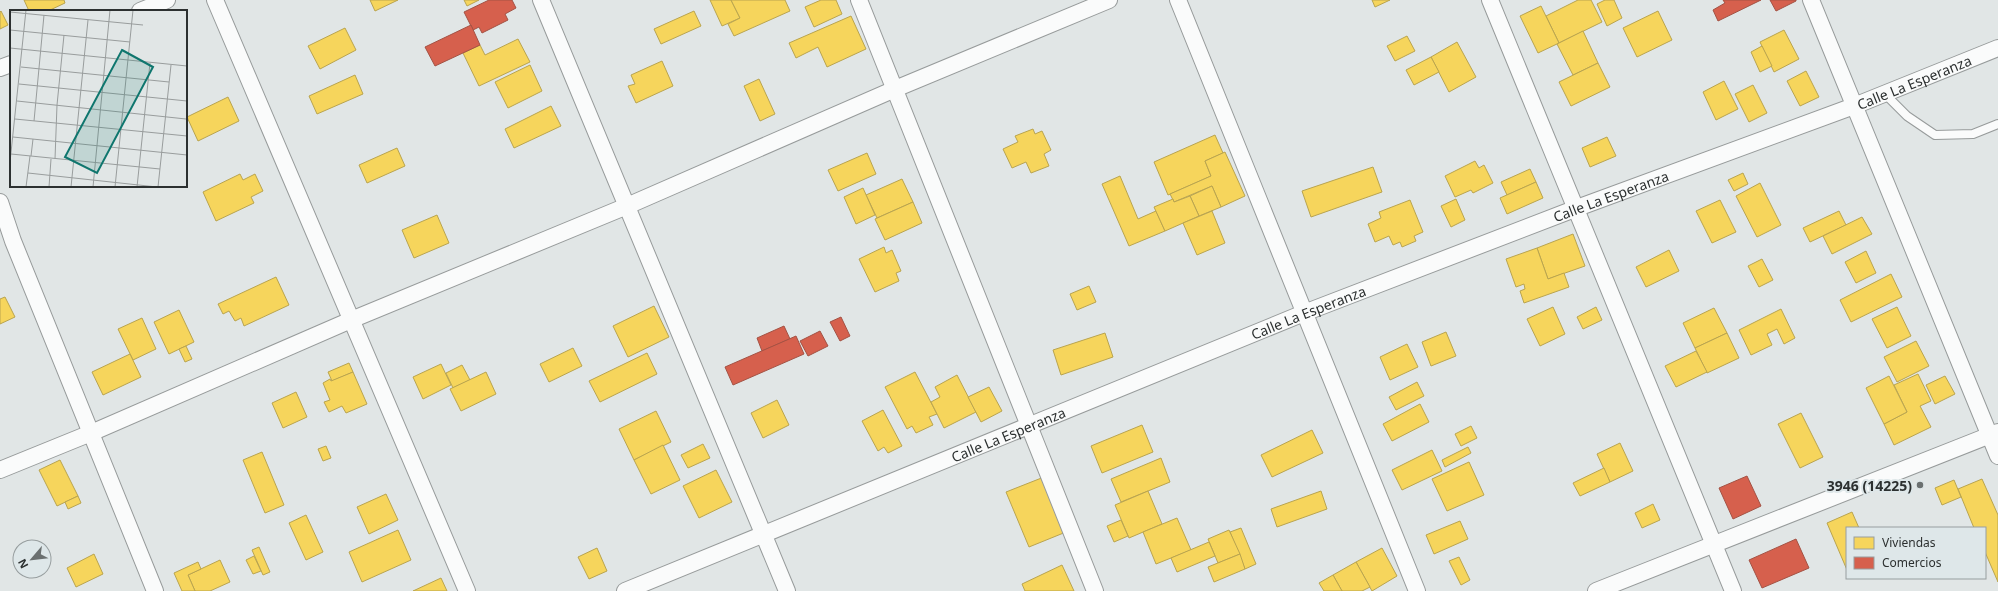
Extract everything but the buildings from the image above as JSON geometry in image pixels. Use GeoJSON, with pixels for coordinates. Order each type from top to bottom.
{"type":"FeatureCollection","features":[{"type":"Feature","properties":{"kind":"street"},"geometry":{"type":"LineString","coordinates":[[142,10],[167,0]]}},
{"type":"Feature","properties":{"kind":"street"},"geometry":{"type":"LineString","coordinates":[[216,0],[467,591]]}},
{"type":"Feature","properties":{"kind":"street"},"geometry":{"type":"LineString","coordinates":[[541,0],[762,535],[787,591]]}},
{"type":"Feature","properties":{"kind":"street"},"geometry":{"type":"LineString","coordinates":[[859,0],[1095,591]]}},
{"type":"Feature","properties":{"kind":"street"},"geometry":{"type":"LineString","coordinates":[[0,470],[91,433],[351,320],[627,206],[895,89],[1109,0]]}},
{"type":"Feature","properties":{"kind":"street"},"geometry":{"type":"LineString","coordinates":[[1178,0],[1417,591]]}},
{"type":"Feature","properties":{"kind":"street"},"geometry":{"type":"LineString","coordinates":[[1490,0],[1734,591]]}},
{"type":"Feature","properties":{"kind":"street"},"geometry":{"type":"LineString","coordinates":[[1811,0],[1854,106],[1994,434],[1998,456]]}},
{"type":"Feature","properties":{"kind":"street","name":"Calle La Esperanza"},"geometry":{"type":"LineString","coordinates":[[625,591],[1029,427],[1304,313],[1576,208],[1854,106],[1998,48]]}},
{"type":"Feature","properties":{"kind":"street"},"geometry":{"type":"LineString","coordinates":[[0,68],[10,64]]}},
{"type":"Feature","properties":{"kind":"street"},"geometry":{"type":"LineString","coordinates":[[0,202],[13,241],[155,591]]}},
{"type":"Feature","properties":{"kind":"street"},"geometry":{"type":"LineString","coordinates":[[1596,591],[1994,434]]}},
{"type":"Feature","properties":{"kind":"lane"},"geometry":{"type":"LineString","coordinates":[[1885,94],[1907,116],[1935,135],[1973,134],[1998,124]]}},
{"type":"Feature","properties":{"kind":"place","name":"3946 (14225)"},"geometry":{"type":"Point","coordinates":[1920,485]}}]}
